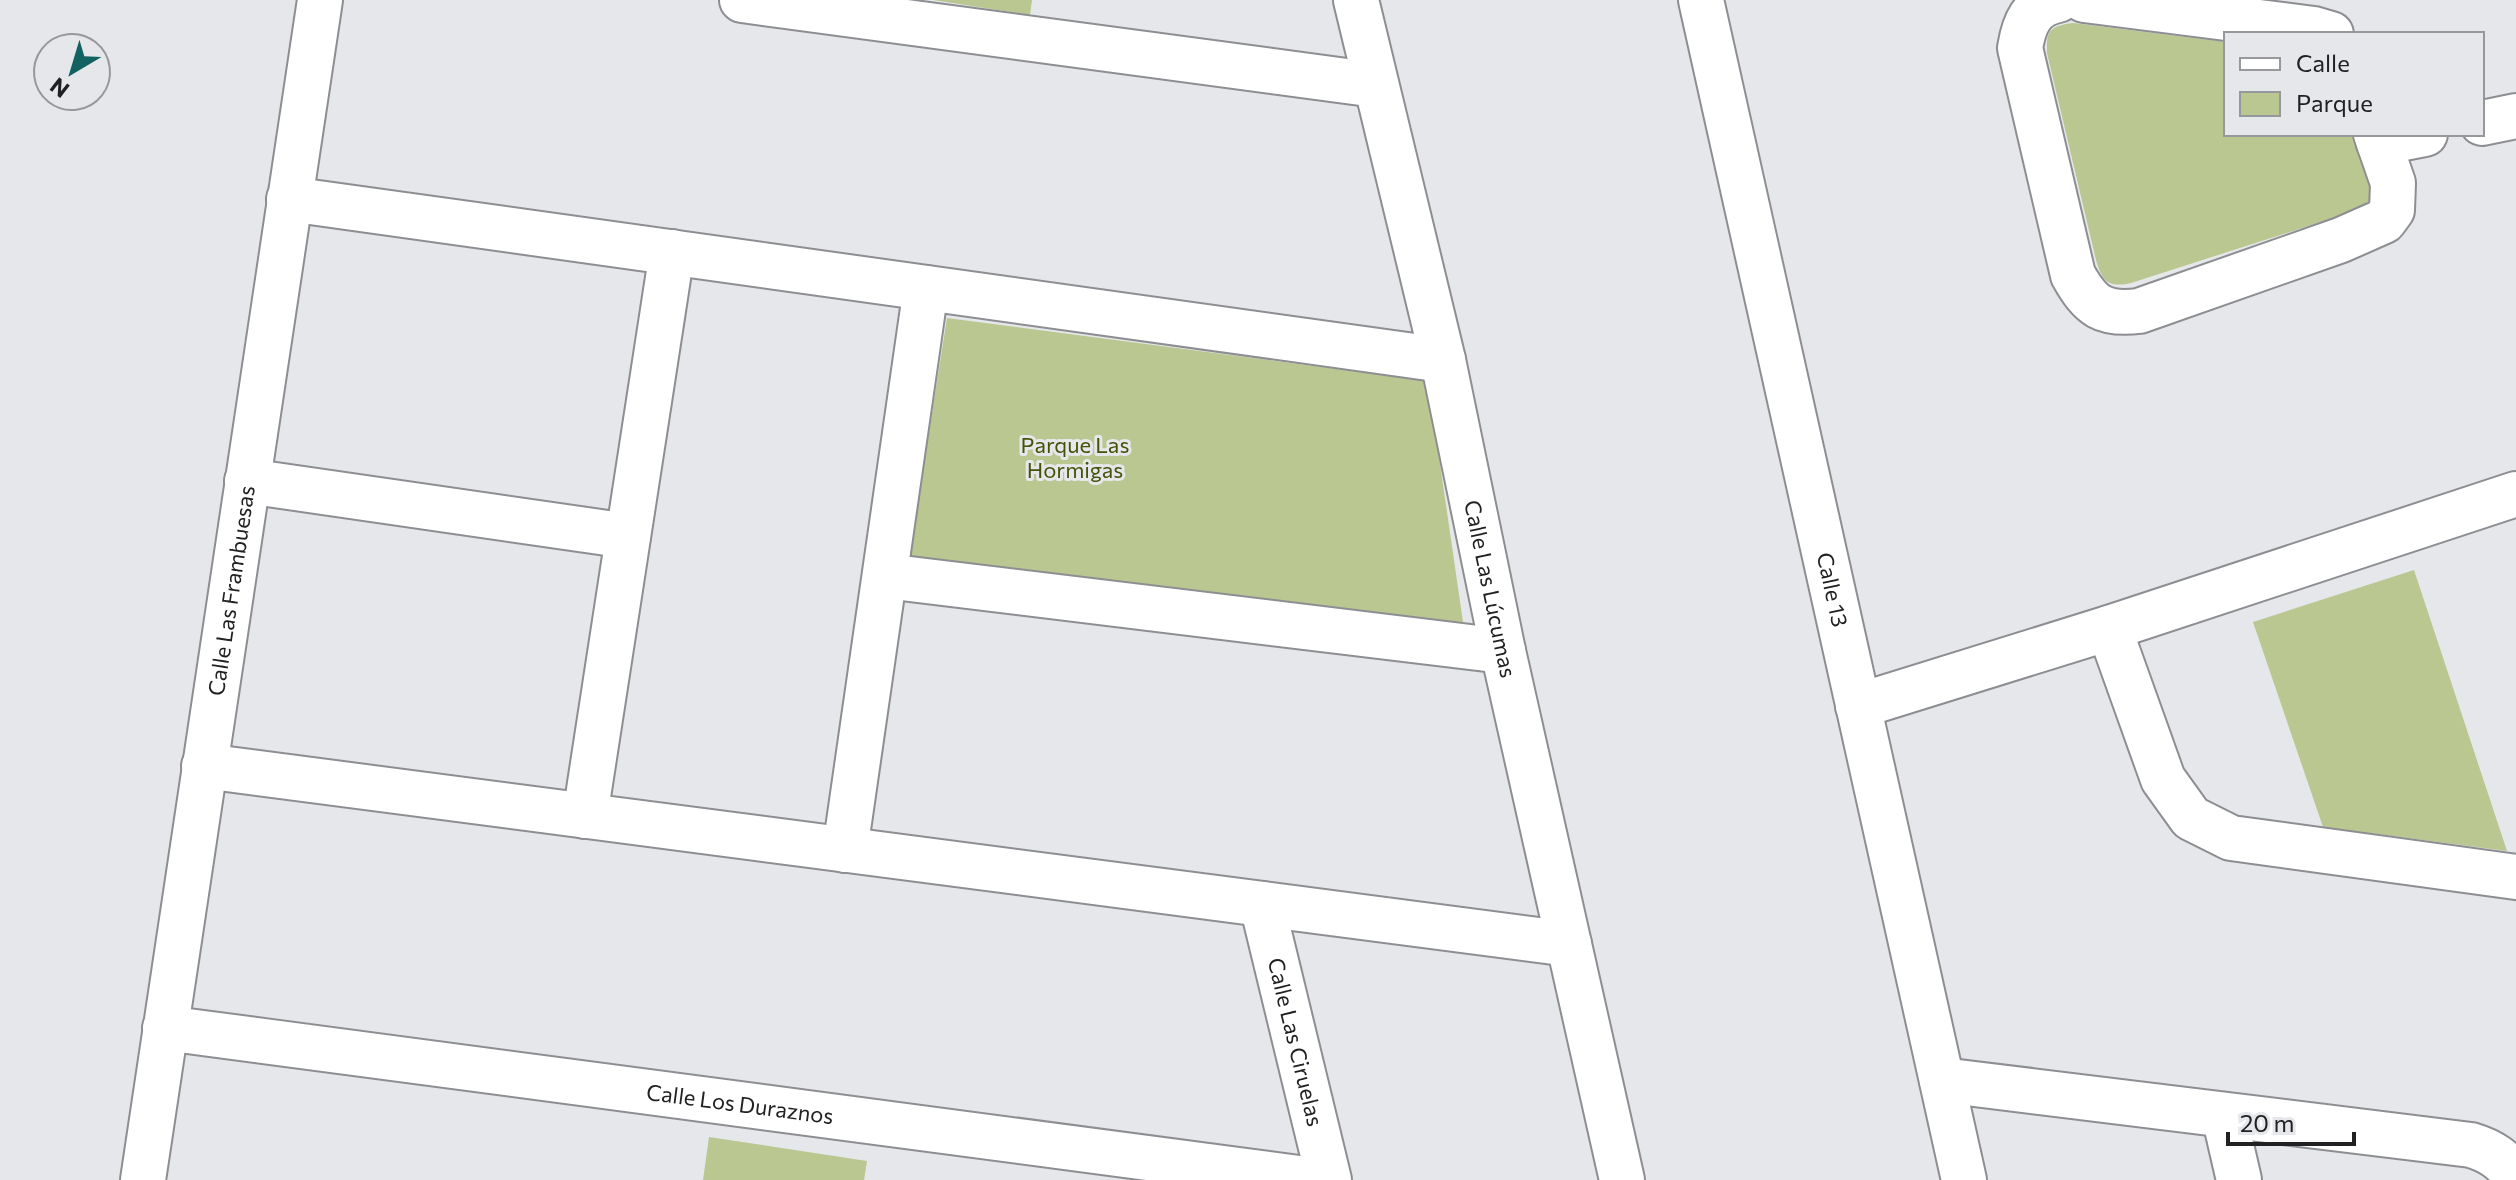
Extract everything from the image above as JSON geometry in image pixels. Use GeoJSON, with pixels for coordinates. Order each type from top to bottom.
{"type":"FeatureCollection","features":[{"type":"Feature","properties":{"kind":"street","name":"Calle Las Frambuesas"},"geometry":{"type":"LineString","coordinates":[[143,1180],[320,0]]}},
{"type":"Feature","properties":{"kind":"street"},"geometry":{"type":"LineString","coordinates":[[742,0],[1376,85]]}},
{"type":"Feature","properties":{"kind":"street","name":"Calle Las Lúcumas"},"geometry":{"type":"LineString","coordinates":[[1356,0],[1443,360],[1503,651],[1622,1180]]}},
{"type":"Feature","properties":{"kind":"street","name":"Calle 13"},"geometry":{"type":"LineString","coordinates":[[1701,0],[1964,1180]]}},
{"type":"Feature","properties":{"kind":"street"},"geometry":{"type":"LineString","coordinates":[[2058,0],[2047,2],[2031,13],[2024,26],[2020,48],[2073,275],[2083,294],[2099,308],[2117,313],[2139,311],[2341,240],[2384,221],[2392,210],[2393,183],[2377,138],[2401,136]]}},
{"type":"Feature","properties":{"kind":"street"},"geometry":{"type":"LineString","coordinates":[[2084,0],[2324,32]]}},
{"type":"Feature","properties":{"kind":"street"},"geometry":{"type":"LineString","coordinates":[[2484,123],[2516,116]]}},
{"type":"Feature","properties":{"kind":"street"},"geometry":{"type":"LineString","coordinates":[[289,199],[1443,360]]}},
{"type":"Feature","properties":{"kind":"street"},"geometry":{"type":"LineString","coordinates":[[585,816],[672,252]]}},
{"type":"Feature","properties":{"kind":"street"},"geometry":{"type":"LineString","coordinates":[[845,850],[926,288]]}},
{"type":"Feature","properties":{"kind":"street"},"geometry":{"type":"LineString","coordinates":[[247,481],[628,536]]}},
{"type":"Feature","properties":{"kind":"street"},"geometry":{"type":"LineString","coordinates":[[1858,706],[2109,628],[2516,494]]}},
{"type":"Feature","properties":{"kind":"street"},"geometry":{"type":"LineString","coordinates":[[885,576],[1503,651]]}},
{"type":"Feature","properties":{"kind":"street"},"geometry":{"type":"LineString","coordinates":[[2109,628],[2163,779],[2191,818],[2231,838],[2516,877]]}},
{"type":"Feature","properties":{"kind":"street"},"geometry":{"type":"LineString","coordinates":[[204,766],[1569,944]]}},
{"type":"Feature","properties":{"kind":"street","name":"Calle Las Ciruelas"},"geometry":{"type":"LineString","coordinates":[[1262,904],[1329,1180]]}},
{"type":"Feature","properties":{"kind":"street","name":"Calle Los Duraznos"},"geometry":{"type":"LineString","coordinates":[[165,1028],[1314,1180]]}},
{"type":"Feature","properties":{"kind":"street"},"geometry":{"type":"LineString","coordinates":[[1942,1080],[2471,1145],[2488,1150],[2502,1160],[2516,1178]]}},
{"type":"Feature","properties":{"kind":"street"},"geometry":{"type":"LineString","coordinates":[[2224,1115],[2239,1180]]}},
{"type":"Feature","properties":{"kind":"green space"},"geometry":{"type":"Polygon","coordinates":[[[933,0],[1032,0],[1030,15],[933,0]]]}},
{"type":"Feature","properties":{"kind":"green space"},"geometry":{"type":"Polygon","coordinates":[[[2073,23],[2224,42],[2224,136],[2356,136],[2370,179],[2370,200],[2355,211],[2131,283],[2107,281],[2096,260],[2047,53],[2049,34],[2059,26],[2073,23]]]}},
{"type":"Feature","properties":{"kind":"green space","name":"Parque Las Hormigas"},"geometry":{"type":"Polygon","coordinates":[[[947,318],[1428,381],[1464,629],[909,559],[947,318]]]}},
{"type":"Feature","properties":{"kind":"green space"},"geometry":{"type":"Polygon","coordinates":[[[2414,570],[2507,851],[2323,827],[2253,622],[2414,570]]]}},
{"type":"Feature","properties":{"kind":"green space"},"geometry":{"type":"Polygon","coordinates":[[[709,1137],[867,1161],[864,1180],[703,1180],[709,1137]]]}}]}
